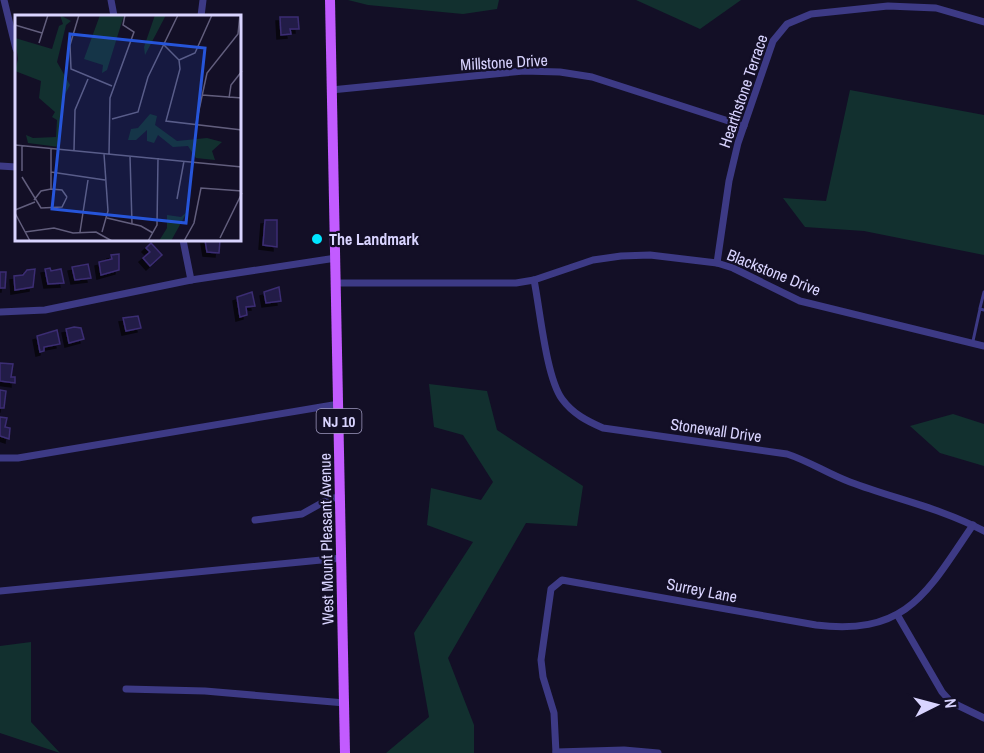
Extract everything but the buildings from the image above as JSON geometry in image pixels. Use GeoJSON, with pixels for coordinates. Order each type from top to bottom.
{"type":"FeatureCollection","features":[{"type":"Feature","properties":{"kind":"main road","name":"West Mount Pleasant Avenue"},"geometry":{"type":"LineString","coordinates":[[330,0],[345,753]]}},
{"type":"Feature","properties":{"kind":"street"},"geometry":{"type":"LineString","coordinates":[[4,0],[15,45]]}},
{"type":"Feature","properties":{"kind":"street"},"geometry":{"type":"LineString","coordinates":[[111,0],[114,15]]}},
{"type":"Feature","properties":{"kind":"street"},"geometry":{"type":"LineString","coordinates":[[201,15],[203,0]]}},
{"type":"Feature","properties":{"kind":"street","name":"Hearthstone Terrace"},"geometry":{"type":"LineString","coordinates":[[717,263],[729,181],[744,126],[773,41],[787,24],[799,17],[888,6],[920,5],[984,22]]}},
{"type":"Feature","properties":{"kind":"street","name":"Millstone Drive"},"geometry":{"type":"LineString","coordinates":[[331,90],[524,71],[560,72],[592,77],[744,126]]}},
{"type":"Feature","properties":{"kind":"street"},"geometry":{"type":"LineString","coordinates":[[0,166],[15,167]]}},
{"type":"Feature","properties":{"kind":"street"},"geometry":{"type":"LineString","coordinates":[[183,242],[191,280]]}},
{"type":"Feature","properties":{"kind":"street","name":"Blackstone Drive"},"geometry":{"type":"LineString","coordinates":[[337,283],[516,283],[534,280],[593,260],[650,255],[717,263],[733,268],[800,301],[984,346]]}},
{"type":"Feature","properties":{"kind":"street"},"geometry":{"type":"LineString","coordinates":[[0,312],[45,310],[191,280],[336,258]]}},
{"type":"Feature","properties":{"kind":"street","name":"Stonewall Drive"},"geometry":{"type":"LineString","coordinates":[[534,280],[551,370],[560,397],[573,412],[585,420],[603,428],[787,454],[812,462],[847,481],[946,512],[984,531]]}},
{"type":"Feature","properties":{"kind":"street"},"geometry":{"type":"LineString","coordinates":[[0,458],[18,458],[339,404]]}},
{"type":"Feature","properties":{"kind":"street"},"geometry":{"type":"LineString","coordinates":[[255,520],[302,514],[327,500],[341,496]]}},
{"type":"Feature","properties":{"kind":"street","name":"Surrey Lane"},"geometry":{"type":"LineString","coordinates":[[556,752],[554,713],[543,677],[542,660],[551,589],[562,580],[832,627],[865,626],[898,616],[939,577],[973,525]]}},
{"type":"Feature","properties":{"kind":"street"},"geometry":{"type":"LineString","coordinates":[[0,591],[342,558]]}},
{"type":"Feature","properties":{"kind":"street"},"geometry":{"type":"LineString","coordinates":[[898,616],[942,692],[951,702],[984,718]]}},
{"type":"Feature","properties":{"kind":"street"},"geometry":{"type":"LineString","coordinates":[[126,689],[205,691],[345,702]]}},
{"type":"Feature","properties":{"kind":"street"},"geometry":{"type":"LineString","coordinates":[[556,752],[658,753]]}},
{"type":"Feature","properties":{"kind":"lane"},"geometry":{"type":"LineString","coordinates":[[972,343],[982,309],[984,292]]}},
{"type":"Feature","properties":{"kind":"green space"},"geometry":{"type":"Polygon","coordinates":[[[348,0],[499,0],[497,9],[463,14],[368,5],[348,0]]]}},
{"type":"Feature","properties":{"kind":"green space"},"geometry":{"type":"Polygon","coordinates":[[[636,0],[741,0],[700,29],[636,0]]]}},
{"type":"Feature","properties":{"kind":"green space"},"geometry":{"type":"Polygon","coordinates":[[[850,90],[984,115],[984,255],[864,231],[805,227],[783,198],[826,201],[850,90]]]}},
{"type":"Feature","properties":{"kind":"green space"},"geometry":{"type":"Polygon","coordinates":[[[429,384],[487,391],[497,430],[583,486],[577,526],[526,523],[448,658],[474,725],[474,753],[386,753],[429,717],[414,633],[473,542],[427,525],[431,488],[481,500],[493,482],[463,435],[434,427],[429,384]]]}},
{"type":"Feature","properties":{"kind":"green space"},"geometry":{"type":"Polygon","coordinates":[[[953,414],[984,424],[984,466],[940,453],[910,426],[953,414]]]}},
{"type":"Feature","properties":{"kind":"green space"},"geometry":{"type":"Polygon","coordinates":[[[31,642],[31,722],[60,753],[0,733],[0,646],[31,642]]]}},
{"type":"Feature","properties":{"kind":"place","name":"The Landmark"},"geometry":{"type":"Point","coordinates":[317,239]}}]}
